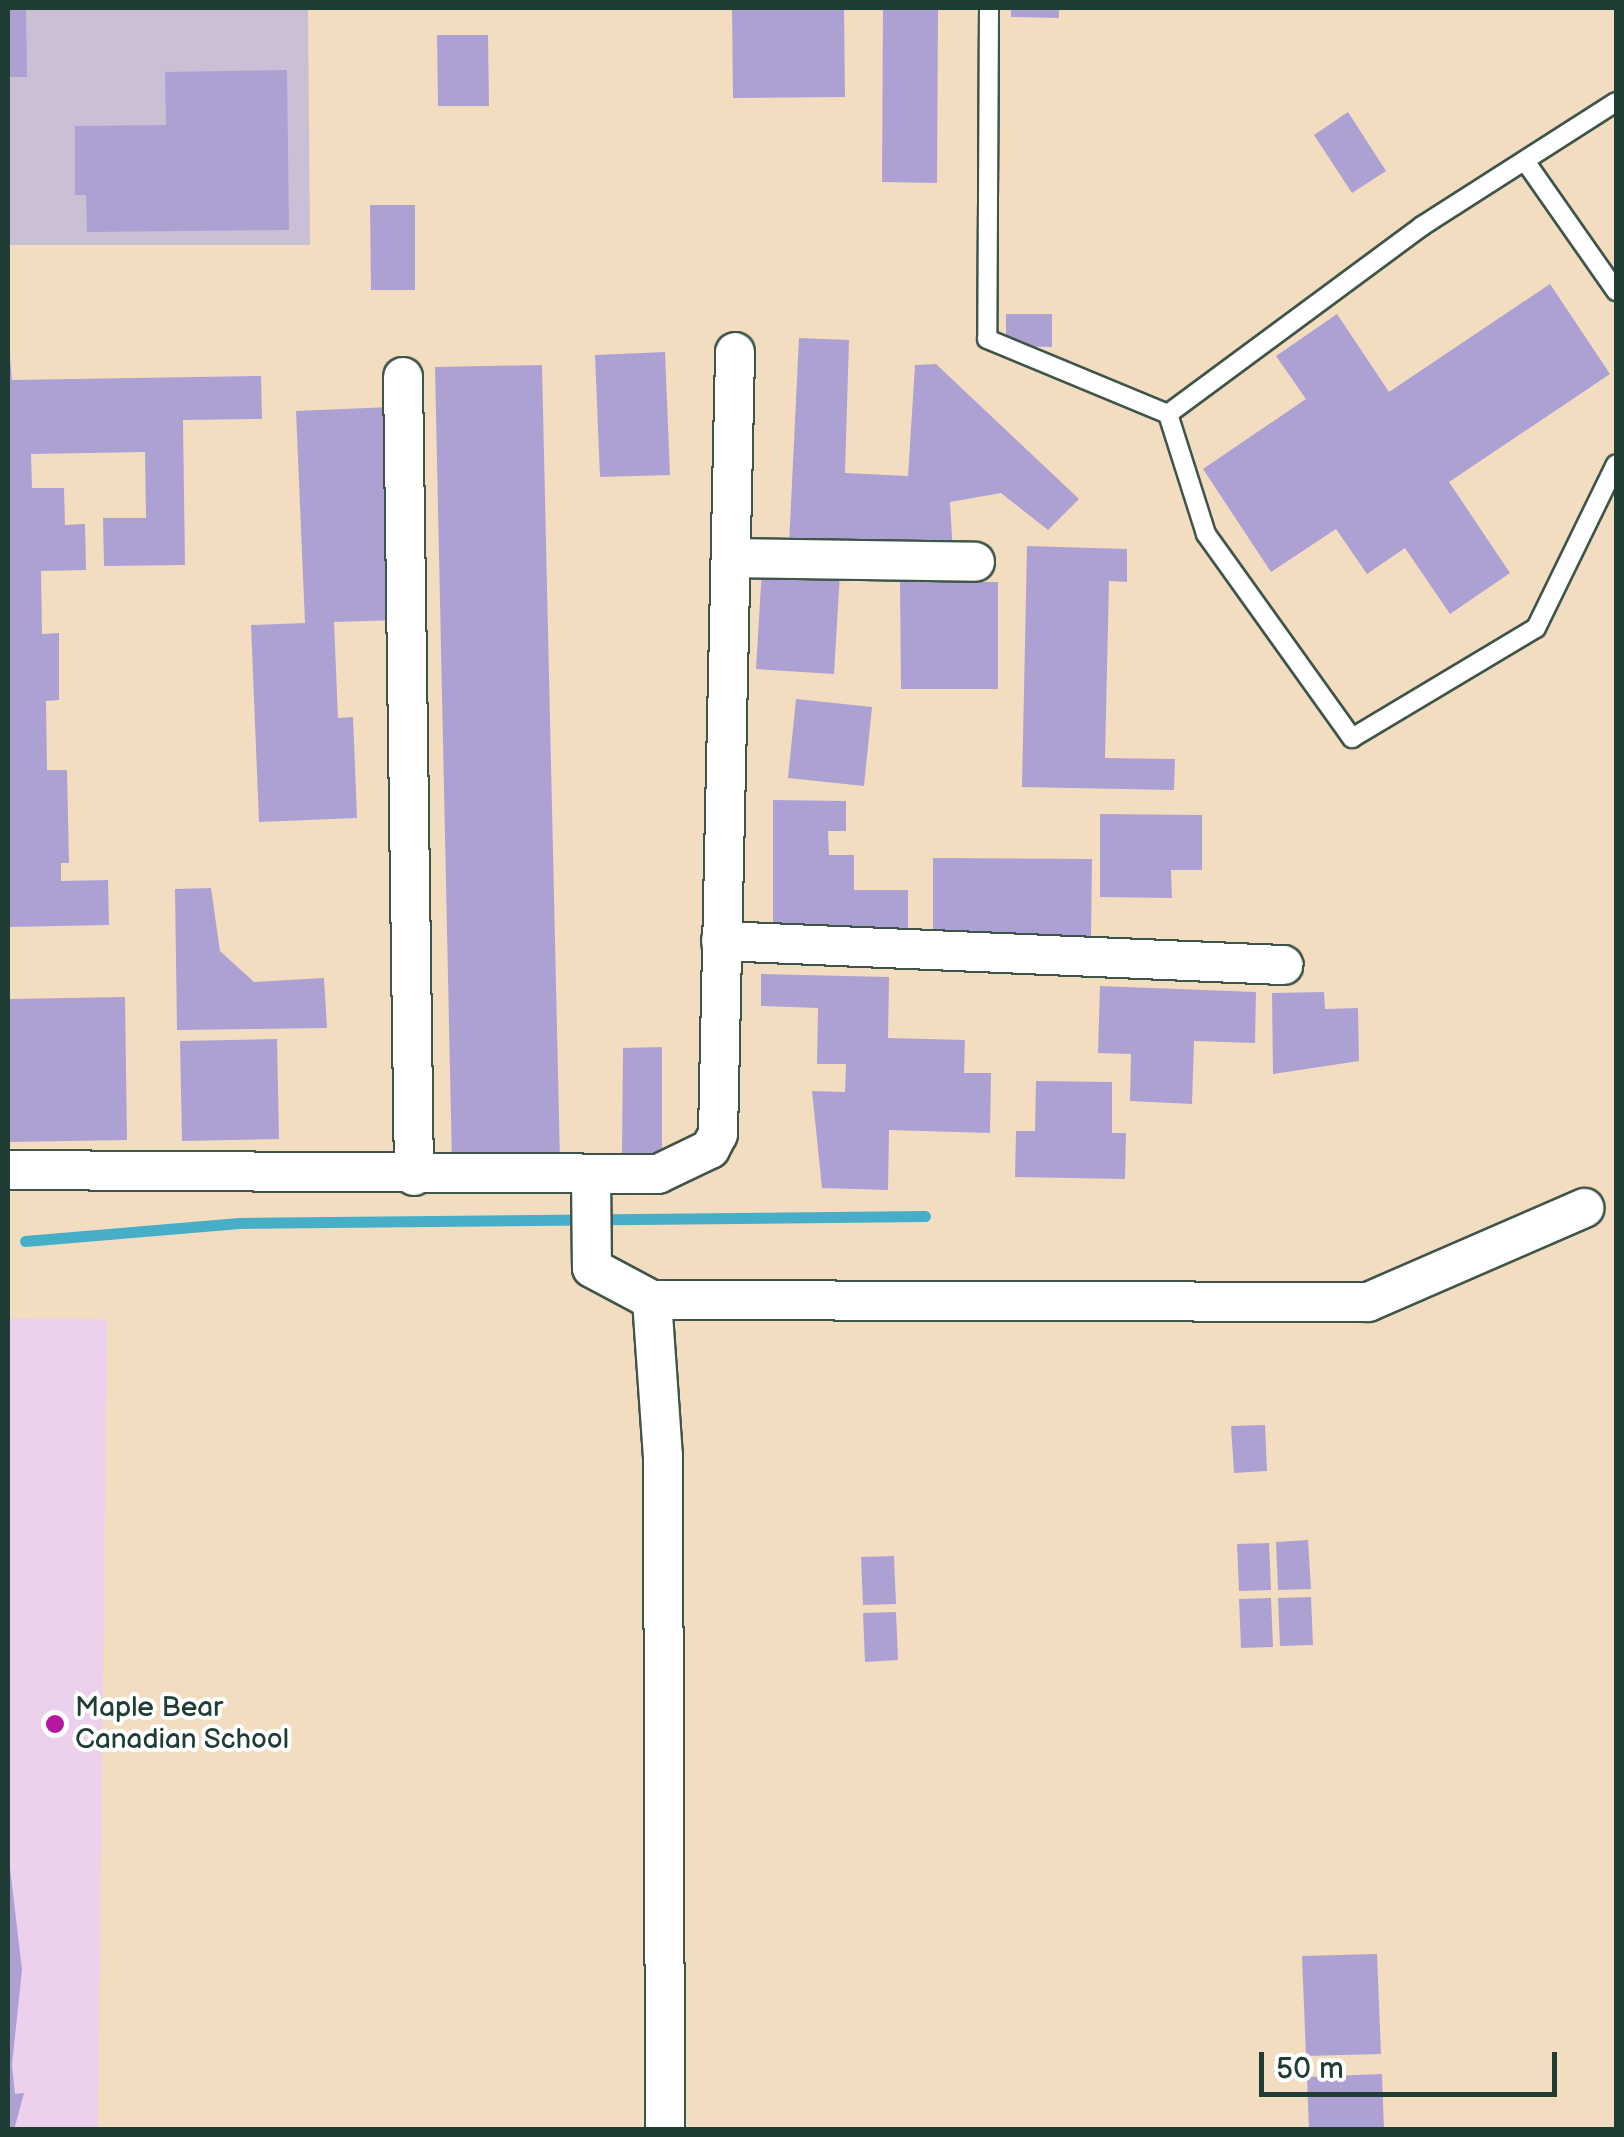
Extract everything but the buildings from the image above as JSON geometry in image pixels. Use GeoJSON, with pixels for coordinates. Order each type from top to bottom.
{"type":"FeatureCollection","features":[{"type":"Feature","properties":{"kind":"street"},"geometry":{"type":"LineString","coordinates":[[8,1170],[590,1175],[678,1169],[718,1134],[735,352]]}},
{"type":"Feature","properties":{"kind":"street"},"geometry":{"type":"LineString","coordinates":[[403,377],[414,1176]]}},
{"type":"Feature","properties":{"kind":"street"},"geometry":{"type":"LineString","coordinates":[[732,558],[975,562]]}},
{"type":"Feature","properties":{"kind":"street"},"geometry":{"type":"LineString","coordinates":[[721,941],[1283,965]]}},
{"type":"Feature","properties":{"kind":"street"},"geometry":{"type":"LineString","coordinates":[[590,1175],[592,1268],[652,1300],[1368,1302],[1584,1208]]}},
{"type":"Feature","properties":{"kind":"street"},"geometry":{"type":"LineString","coordinates":[[652,1300],[663,1456],[665,2130]]}},
{"type":"Feature","properties":{"kind":"lane"},"geometry":{"type":"LineString","coordinates":[[989,8],[987,338],[1168,414],[1206,534],[1352,738],[1536,628],[1616,464]]}},
{"type":"Feature","properties":{"kind":"lane"},"geometry":{"type":"LineString","coordinates":[[1168,414],[1525,161],[1616,102]]}},
{"type":"Feature","properties":{"kind":"lane"},"geometry":{"type":"LineString","coordinates":[[1525,161],[1616,291]]}},
{"type":"Feature","properties":{"kind":"shaded area"},"geometry":{"type":"Polygon","coordinates":[[[8,8],[308,8],[310,245],[8,245],[8,8]]]}},
{"type":"Feature","properties":{"kind":"shaded area","name":"Maple Bear Canadian School"},"geometry":{"type":"Polygon","coordinates":[[[8,1318],[107,1319],[98,2129],[8,2130],[8,1318]]]}},
{"type":"Feature","properties":{"kind":"waterway"},"geometry":{"type":"LineString","coordinates":[[25,1241],[239,1223],[925,1216]]}},
{"type":"Feature","properties":{"kind":"place","name":"Maple Bear Canadian School"},"geometry":{"type":"Point","coordinates":[55,1724]}}]}
